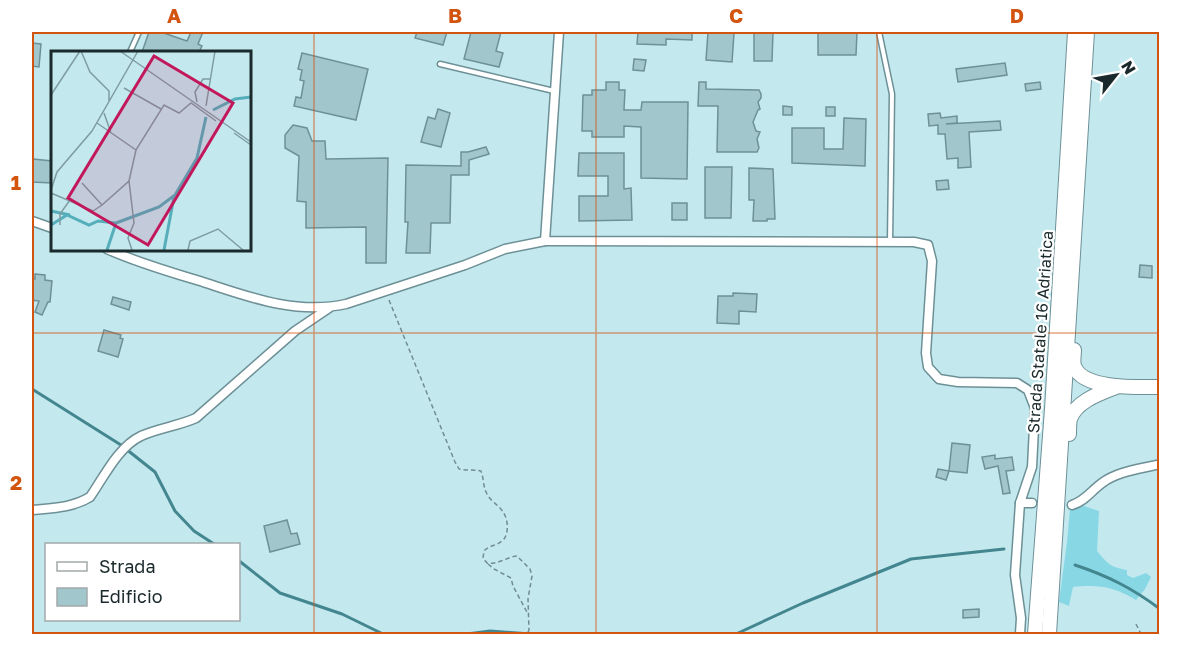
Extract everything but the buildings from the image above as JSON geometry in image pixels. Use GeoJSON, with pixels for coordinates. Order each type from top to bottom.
{"type":"FeatureCollection","features":[{"type":"Feature","properties":{"kind":"highway","name":"Strada Statale 16 Adriatica"},"geometry":{"type":"LineString","coordinates":[[1035,634],[1075,32]]}},
{"type":"Feature","properties":{"kind":"highway","name":"Strada Statale 16 Adriatica"},"geometry":{"type":"LineString","coordinates":[[1049,634],[1087,32]]}},
{"type":"Feature","properties":{"kind":"highway"},"geometry":{"type":"LineString","coordinates":[[1073,247],[1079,276],[1074,364],[1079,374],[1091,381],[1116,387],[1160,387]]}},
{"type":"Feature","properties":{"kind":"highway"},"geometry":{"type":"LineString","coordinates":[[1057,498],[1067,470],[1070,419],[1077,408],[1092,397],[1116,387]]}},
{"type":"Feature","properties":{"kind":"street"},"geometry":{"type":"LineString","coordinates":[[544,241],[559,32]]}},
{"type":"Feature","properties":{"kind":"street"},"geometry":{"type":"LineString","coordinates":[[32,221],[51,228]]}},
{"type":"Feature","properties":{"kind":"street"},"geometry":{"type":"LineString","coordinates":[[32,510],[81,503],[90,497],[131,442],[143,435],[181,425],[196,418],[295,330],[329,308],[465,266],[505,249],[544,241],[914,242],[928,245],[932,261],[926,353],[928,368],[939,379],[958,382],[1017,383],[1028,390],[1035,408],[1032,467],[1020,502],[1015,575],[1021,618],[1020,634]]}},
{"type":"Feature","properties":{"kind":"street"},"geometry":{"type":"LineString","coordinates":[[109,250],[136,262],[278,305],[329,308]]}},
{"type":"Feature","properties":{"kind":"street"},"geometry":{"type":"LineString","coordinates":[[1072,505],[1082,502],[1101,483],[1114,476],[1160,464]]}},
{"type":"Feature","properties":{"kind":"street"},"geometry":{"type":"LineString","coordinates":[[1020,502],[1032,503]]}},
{"type":"Feature","properties":{"kind":"lane"},"geometry":{"type":"LineString","coordinates":[[130,51],[139,32]]}},
{"type":"Feature","properties":{"kind":"lane"},"geometry":{"type":"LineString","coordinates":[[879,32],[892,94],[890,242]]}},
{"type":"Feature","properties":{"kind":"lane"},"geometry":{"type":"LineString","coordinates":[[440,64],[555,91]]}},
{"type":"Feature","properties":{"kind":"path"},"geometry":{"type":"LineString","coordinates":[[382,292],[390,300],[443,435],[459,469],[481,471],[484,488],[489,498],[504,513],[507,528],[504,539],[494,546],[488,546],[483,558],[494,569],[511,578],[529,615]]}},
{"type":"Feature","properties":{"kind":"path"},"geometry":{"type":"LineString","coordinates":[[487,563],[493,564],[507,557],[517,556],[525,561],[530,569],[532,576],[528,599],[527,634]]}},
{"type":"Feature","properties":{"kind":"path"},"geometry":{"type":"LineString","coordinates":[[1136,624],[1141,634]]}},
{"type":"Feature","properties":{"kind":"shaded area"},"geometry":{"type":"Polygon","coordinates":[[[1081,505],[1099,511],[1097,551],[1104,559],[1113,566],[1127,570],[1127,575],[1133,578],[1146,573],[1151,577],[1136,600],[1113,589],[1090,586],[1073,587],[1069,606],[1059,602],[1070,509],[1081,505]]]}},
{"type":"Feature","properties":{"kind":"waterway"},"geometry":{"type":"LineString","coordinates":[[32,389],[121,445],[155,472],[175,511],[194,531],[212,543]]}},
{"type":"Feature","properties":{"kind":"waterway"},"geometry":{"type":"LineString","coordinates":[[736,634],[803,603],[911,559],[1004,549]]}},
{"type":"Feature","properties":{"kind":"waterway"},"geometry":{"type":"LineString","coordinates":[[240,562],[280,593],[342,614],[383,634]]}},
{"type":"Feature","properties":{"kind":"waterway"},"geometry":{"type":"LineString","coordinates":[[1075,565],[1119,583],[1160,609]]}},
{"type":"Feature","properties":{"kind":"waterway"},"geometry":{"type":"LineString","coordinates":[[467,634],[490,631],[530,634]]}}]}
